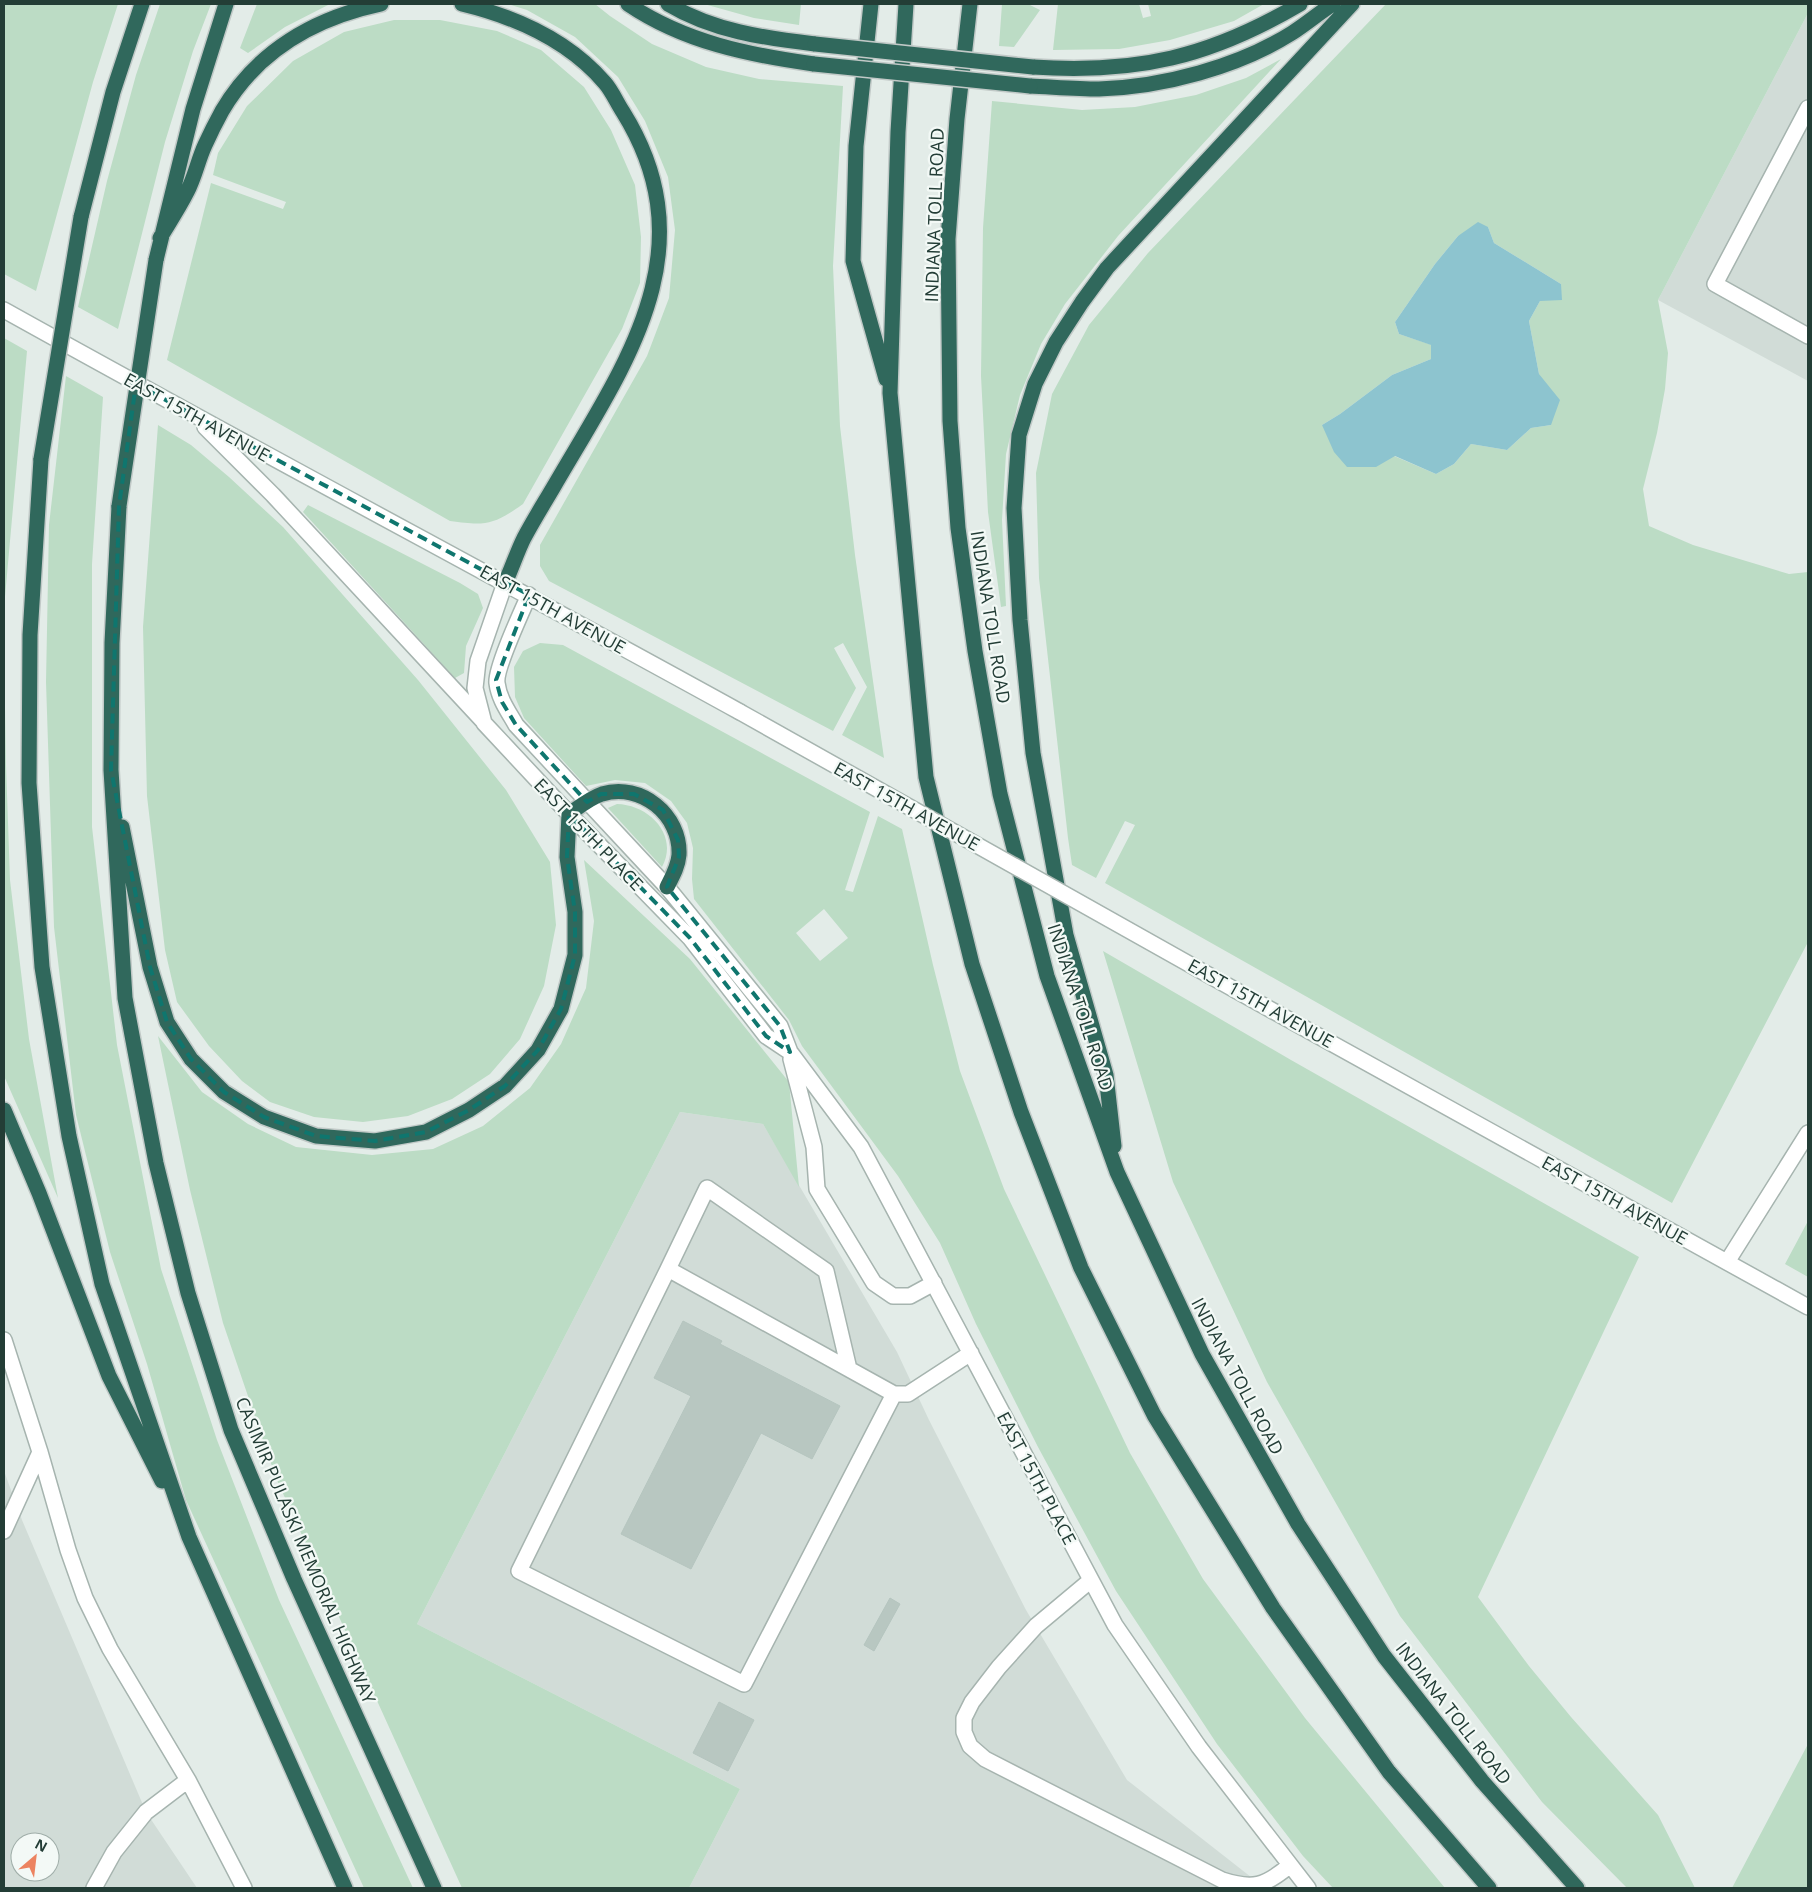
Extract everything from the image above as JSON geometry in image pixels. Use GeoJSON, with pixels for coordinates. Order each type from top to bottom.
{"type":"FeatureCollection","features":[{"type":"Feature","properties":{"kind":"highway"},"geometry":{"type":"LineString","coordinates":[[142,4],[113,92],[81,217],[41,459],[30,635],[29,783],[42,967],[69,1136],[102,1284],[189,1537]]}},
{"type":"Feature","properties":{"kind":"highway","name":"CASIMIR PULASKI MEMORIAL HIGHWAY"},"geometry":{"type":"LineString","coordinates":[[226,4],[193,109],[160,238],[119,506],[112,644],[111,770],[126,998],[156,1163],[188,1293],[231,1430],[294,1579],[434,1888]]}},
{"type":"Feature","properties":{"kind":"highway"},"geometry":{"type":"LineString","coordinates":[[160,238],[188,191],[205,145],[223,110],[244,80],[271,52],[304,30],[354,10],[381,4]]}},
{"type":"Feature","properties":{"kind":"highway"},"geometry":{"type":"LineString","coordinates":[[462,4],[491,11],[533,28],[572,52],[606,84],[630,124],[648,163],[658,207],[659,256],[651,298],[636,341],[525,537],[505,583]]}},
{"type":"Feature","properties":{"kind":"highway"},"geometry":{"type":"LineString","coordinates":[[628,4],[672,29],[714,45],[763,57],[1030,86],[1099,89],[1148,85],[1205,71],[1243,58],[1291,33],[1333,4]]}},
{"type":"Feature","properties":{"kind":"highway"},"geometry":{"type":"LineString","coordinates":[[668,4],[720,28],[766,38],[1033,67],[1096,69],[1150,64],[1194,53],[1235,37],[1300,4]]}},
{"type":"Feature","properties":{"kind":"highway"},"geometry":{"type":"LineString","coordinates":[[871,4],[856,146],[853,261],[890,393]]}},
{"type":"Feature","properties":{"kind":"highway"},"geometry":{"type":"LineString","coordinates":[[906,4],[898,132],[890,393],[926,777],[972,964],[1021,1112],[1082,1268],[1154,1415],[1273,1608],[1389,1772],[1489,1888]]}},
{"type":"Feature","properties":{"kind":"highway","name":"INDIANA TOLL ROAD"},"geometry":{"type":"LineString","coordinates":[[970,4],[957,119],[948,239],[950,420],[958,528],[975,651],[1000,794],[1047,976],[1117,1172],[1202,1354],[1298,1524],[1384,1656],[1482,1781],[1577,1888]]}},
{"type":"Feature","properties":{"kind":"highway"},"geometry":{"type":"LineString","coordinates":[[1117,1172],[1106,1075],[1066,935],[1033,753],[1020,620],[1014,508],[1020,435],[1035,384],[1056,342],[1107,268],[1352,4]]}},
{"type":"Feature","properties":{"kind":"highway"},"geometry":{"type":"LineString","coordinates":[[111,770],[150,967],[167,1022],[191,1059],[224,1092],[264,1117],[316,1136],[375,1141],[426,1132],[469,1110],[505,1086],[538,1050],[560,1009],[575,955],[575,912],[567,857],[569,814],[601,794],[618,792],[634,794],[650,800],[663,810],[673,824],[678,840],[679,856],[675,873],[667,887]]}},
{"type":"Feature","properties":{"kind":"highway"},"geometry":{"type":"LineString","coordinates":[[4,1110],[39,1193],[109,1376],[189,1537],[345,1888]]}},
{"type":"Feature","properties":{"kind":"street"},"geometry":{"type":"LineString","coordinates":[[1808,108],[1716,284],[1808,336]]}},
{"type":"Feature","properties":{"kind":"street","name":"EAST 15TH AVENUE"},"geometry":{"type":"LineString","coordinates":[[4,310],[193,415],[740,712],[1238,991],[1808,1306]]}},
{"type":"Feature","properties":{"kind":"street"},"geometry":{"type":"LineString","coordinates":[[193,415],[273,495],[484,723]]}},
{"type":"Feature","properties":{"kind":"street","name":"EAST 15TH PLACE"},"geometry":{"type":"LineString","coordinates":[[505,583],[478,661],[475,688],[484,723],[569,814],[690,938],[766,1036],[790,1052]]}},
{"type":"Feature","properties":{"kind":"street","name":"EAST 15TH PLACE"},"geometry":{"type":"LineString","coordinates":[[529,596],[504,655],[496,680],[502,702],[516,724],[586,802],[667,887],[780,1026],[790,1052],[861,1147],[1115,1625],[1198,1747],[1308,1888]]}},
{"type":"Feature","properties":{"kind":"street"},"geometry":{"type":"LineString","coordinates":[[790,1052],[814,1147],[817,1189],[874,1283],[893,1296],[910,1296],[934,1283]]}},
{"type":"Feature","properties":{"kind":"street"},"geometry":{"type":"LineString","coordinates":[[1727,1262],[1808,1133]]}},
{"type":"Feature","properties":{"kind":"street"},"geometry":{"type":"LineString","coordinates":[[849,1369],[826,1271],[707,1188],[519,1571],[744,1684],[894,1394]]}},
{"type":"Feature","properties":{"kind":"street"},"geometry":{"type":"LineString","coordinates":[[668,1270],[894,1394],[908,1394],[971,1353]]}},
{"type":"Feature","properties":{"kind":"street"},"geometry":{"type":"LineString","coordinates":[[4,1340],[40,1452],[68,1550],[85,1598],[110,1649],[188,1780],[244,1888]]}},
{"type":"Feature","properties":{"kind":"street"},"geometry":{"type":"LineString","coordinates":[[4,1531],[40,1452]]}},
{"type":"Feature","properties":{"kind":"street"},"geometry":{"type":"LineString","coordinates":[[1091,1580],[1036,1626],[972,1702],[964,1718],[964,1732],[970,1746],[985,1759],[1222,1880],[1246,1885],[1260,1884],[1271,1881],[1289,1866]]}},
{"type":"Feature","properties":{"kind":"street"},"geometry":{"type":"LineString","coordinates":[[94,1888],[114,1852],[146,1812],[188,1780]]}},
{"type":"Feature","properties":{"kind":"highlighted area"},"geometry":{"type":"Polygon","coordinates":[[[136,384],[529,595],[496,680],[502,702],[516,725],[587,802],[601,794],[634,794],[663,810],[678,840],[679,857],[667,887],[780,1026],[790,1052],[766,1036],[690,938],[569,814],[567,857],[575,912],[575,955],[561,1009],[538,1050],[505,1086],[469,1110],[426,1132],[375,1141],[316,1136],[264,1117],[224,1092],[191,1059],[167,1022],[150,967],[111,770],[119,506],[136,384]]]}},
{"type":"Feature","properties":{"kind":"shaded area"},"geometry":{"type":"Polygon","coordinates":[[[1808,13],[1808,381],[1658,300],[1808,13]]]}},
{"type":"Feature","properties":{"kind":"shaded area"},"geometry":{"type":"Polygon","coordinates":[[[680,1112],[763,1124],[897,1352],[929,1420],[1026,1610],[1127,1780],[1265,1888],[689,1888],[740,1789],[417,1624],[680,1112]]]}},
{"type":"Feature","properties":{"kind":"shaded area"},"geometry":{"type":"Polygon","coordinates":[[[4,1471],[22,1520],[146,1812],[197,1888],[4,1888],[4,1471]]]}},
{"type":"Feature","properties":{"kind":"green space"},"geometry":{"type":"Polygon","coordinates":[[[4,4],[118,4],[93,82],[36,291],[4,274],[4,4]]]}},
{"type":"Feature","properties":{"kind":"green space"},"geometry":{"type":"Polygon","coordinates":[[[160,4],[211,4],[193,51],[165,142],[118,329],[78,307],[107,181],[136,75],[160,4]]]}},
{"type":"Feature","properties":{"kind":"green space"},"geometry":{"type":"Polygon","coordinates":[[[257,4],[330,4],[285,27],[248,53],[240,48],[257,4]]]}},
{"type":"Feature","properties":{"kind":"green space"},"geometry":{"type":"Polygon","coordinates":[[[508,4],[595,4],[652,44],[706,67],[759,79],[843,86],[833,266],[840,426],[855,555],[884,758],[842,735],[867,687],[843,643],[834,648],[856,688],[833,731],[549,581],[540,566],[540,545],[647,356],[669,298],[675,230],[668,177],[645,121],[618,77],[575,37],[527,10],[508,4]]]}},
{"type":"Feature","properties":{"kind":"green space"},"geometry":{"type":"Polygon","coordinates":[[[704,4],[801,4],[799,25],[754,18],[704,4]]]}},
{"type":"Feature","properties":{"kind":"green space"},"geometry":{"type":"Polygon","coordinates":[[[1002,4],[1028,4],[1040,10],[1014,47],[999,46],[1002,4]]]}},
{"type":"Feature","properties":{"kind":"green space"},"geometry":{"type":"Polygon","coordinates":[[[1058,4],[1139,4],[1143,18],[1151,16],[1148,4],[1264,4],[1234,21],[1170,40],[1119,49],[1053,50],[1058,4]]]}},
{"type":"Feature","properties":{"kind":"green space"},"geometry":{"type":"Polygon","coordinates":[[[1386,4],[1808,4],[1808,13],[1658,300],[1668,353],[1665,389],[1657,433],[1643,489],[1649,526],[1693,545],[1789,574],[1808,572],[1808,942],[1672,1203],[1105,883],[1135,825],[1125,821],[1096,878],[1072,865],[1039,578],[1036,473],[1052,394],[1089,325],[1148,253],[1386,4]],[[1488,227],[1458,236],[1435,264],[1395,322],[1399,334],[1432,345],[1431,359],[1392,375],[1340,414],[1322,425],[1436,474],[1454,464],[1471,444],[1507,450],[1531,428],[1551,425],[1529,321],[1540,301],[1561,284],[1494,243],[1488,227]]]}},
{"type":"Feature","properties":{"kind":"green space"},"geometry":{"type":"Polygon","coordinates":[[[394,20],[440,20],[497,31],[541,50],[584,87],[611,130],[635,185],[641,237],[640,283],[622,329],[523,504],[504,516],[489,522],[450,521],[167,360],[211,183],[283,209],[286,202],[213,175],[218,153],[247,106],[293,61],[344,32],[394,20]]]}},
{"type":"Feature","properties":{"kind":"green space"},"geometry":{"type":"Polygon","coordinates":[[[1281,59],[1118,236],[1065,304],[1041,344],[1020,395],[1006,454],[1002,520],[1006,606],[1001,607],[988,512],[981,376],[983,228],[992,101],[1082,110],[1135,107],[1196,95],[1246,78],[1281,59]]]}},
{"type":"Feature","properties":{"kind":"green space"},"geometry":{"type":"Polygon","coordinates":[[[4,338],[27,351],[4,608],[4,338]]]}},
{"type":"Feature","properties":{"kind":"green space"},"geometry":{"type":"Polygon","coordinates":[[[66,376],[103,397],[92,564],[92,827],[117,1045],[161,1269],[217,1440],[279,1600],[413,1888],[364,1888],[186,1500],[147,1364],[110,1252],[76,1115],[54,927],[46,682],[49,525],[66,376]]]}},
{"type":"Feature","properties":{"kind":"green space"},"geometry":{"type":"Polygon","coordinates":[[[158,425],[191,445],[283,527],[418,680],[506,790],[550,862],[556,925],[544,986],[520,1039],[490,1074],[452,1099],[408,1116],[363,1122],[314,1117],[270,1102],[242,1081],[209,1046],[177,1002],[165,950],[147,796],[143,627],[158,425]]]}},
{"type":"Feature","properties":{"kind":"green space"},"geometry":{"type":"Polygon","coordinates":[[[308,505],[478,594],[483,608],[466,646],[464,673],[455,678],[303,512],[308,505]]]}},
{"type":"Feature","properties":{"kind":"green space"},"geometry":{"type":"Polygon","coordinates":[[[540,643],[563,645],[870,812],[845,890],[853,892],[878,816],[902,829],[933,965],[960,1071],[1004,1189],[1130,1453],[1203,1579],[1305,1718],[1445,1888],[1333,1888],[1303,1856],[1217,1744],[1116,1591],[1038,1447],[976,1324],[940,1243],[898,1176],[802,1046],[789,1020],[694,899],[692,879],[693,848],[687,823],[671,801],[645,783],[615,780],[586,786],[524,718],[515,697],[514,667],[523,651],[540,643]],[[824,909],[796,933],[820,961],[848,938],[824,909]]]}},
{"type":"Feature","properties":{"kind":"green space"},"geometry":{"type":"Polygon","coordinates":[[[4,649],[10,880],[29,1039],[58,1198],[4,1076],[4,649]]]}},
{"type":"Feature","properties":{"kind":"green space"},"geometry":{"type":"Polygon","coordinates":[[[617,804],[640,810],[658,824],[667,844],[662,867],[608,808],[617,804]]]}},
{"type":"Feature","properties":{"kind":"green space"},"geometry":{"type":"Polygon","coordinates":[[[584,860],[690,959],[789,1082],[799,1187],[763,1124],[680,1112],[417,1624],[740,1789],[689,1888],[462,1888],[276,1478],[223,1323],[190,1190],[158,1036],[202,1092],[248,1124],[296,1147],[372,1155],[433,1149],[483,1126],[530,1088],[561,1044],[586,988],[594,921],[584,860]]]}},
{"type":"Feature","properties":{"kind":"green space"},"geometry":{"type":"Polygon","coordinates":[[[1103,951],[1639,1257],[1478,1597],[1529,1666],[1571,1717],[1658,1815],[1695,1888],[1627,1888],[1542,1802],[1400,1616],[1267,1382],[1173,1182],[1103,951]]]}},
{"type":"Feature","properties":{"kind":"green space"},"geometry":{"type":"Polygon","coordinates":[[[1808,1221],[1808,1277],[1785,1264],[1808,1221]]]}},
{"type":"Feature","properties":{"kind":"green space"},"geometry":{"type":"Polygon","coordinates":[[[1808,1744],[1808,1888],[1732,1888],[1808,1744]]]}},
{"type":"Feature","properties":{"kind":"water"},"geometry":{"type":"Polygon","coordinates":[[[1478,222],[1488,227],[1494,243],[1561,284],[1562,300],[1540,301],[1529,321],[1539,374],[1560,400],[1551,425],[1531,428],[1507,450],[1471,444],[1454,464],[1436,474],[1395,456],[1376,467],[1347,467],[1334,452],[1322,425],[1340,414],[1392,375],[1431,359],[1431,345],[1399,334],[1395,322],[1435,264],[1458,236],[1478,222]]]}},
{"type":"Feature","properties":{"kind":"building"},"geometry":{"type":"Polygon","coordinates":[[[683,1321],[722,1341],[720,1344],[840,1406],[812,1459],[761,1433],[691,1569],[621,1534],[691,1396],[654,1378],[683,1321]]]}},
{"type":"Feature","properties":{"kind":"building"},"geometry":{"type":"Polygon","coordinates":[[[890,1598],[900,1604],[874,1651],[864,1645],[890,1598]]]}},
{"type":"Feature","properties":{"kind":"building"},"geometry":{"type":"Polygon","coordinates":[[[719,1702],[754,1720],[728,1771],[693,1753],[719,1702]]]}}]}
